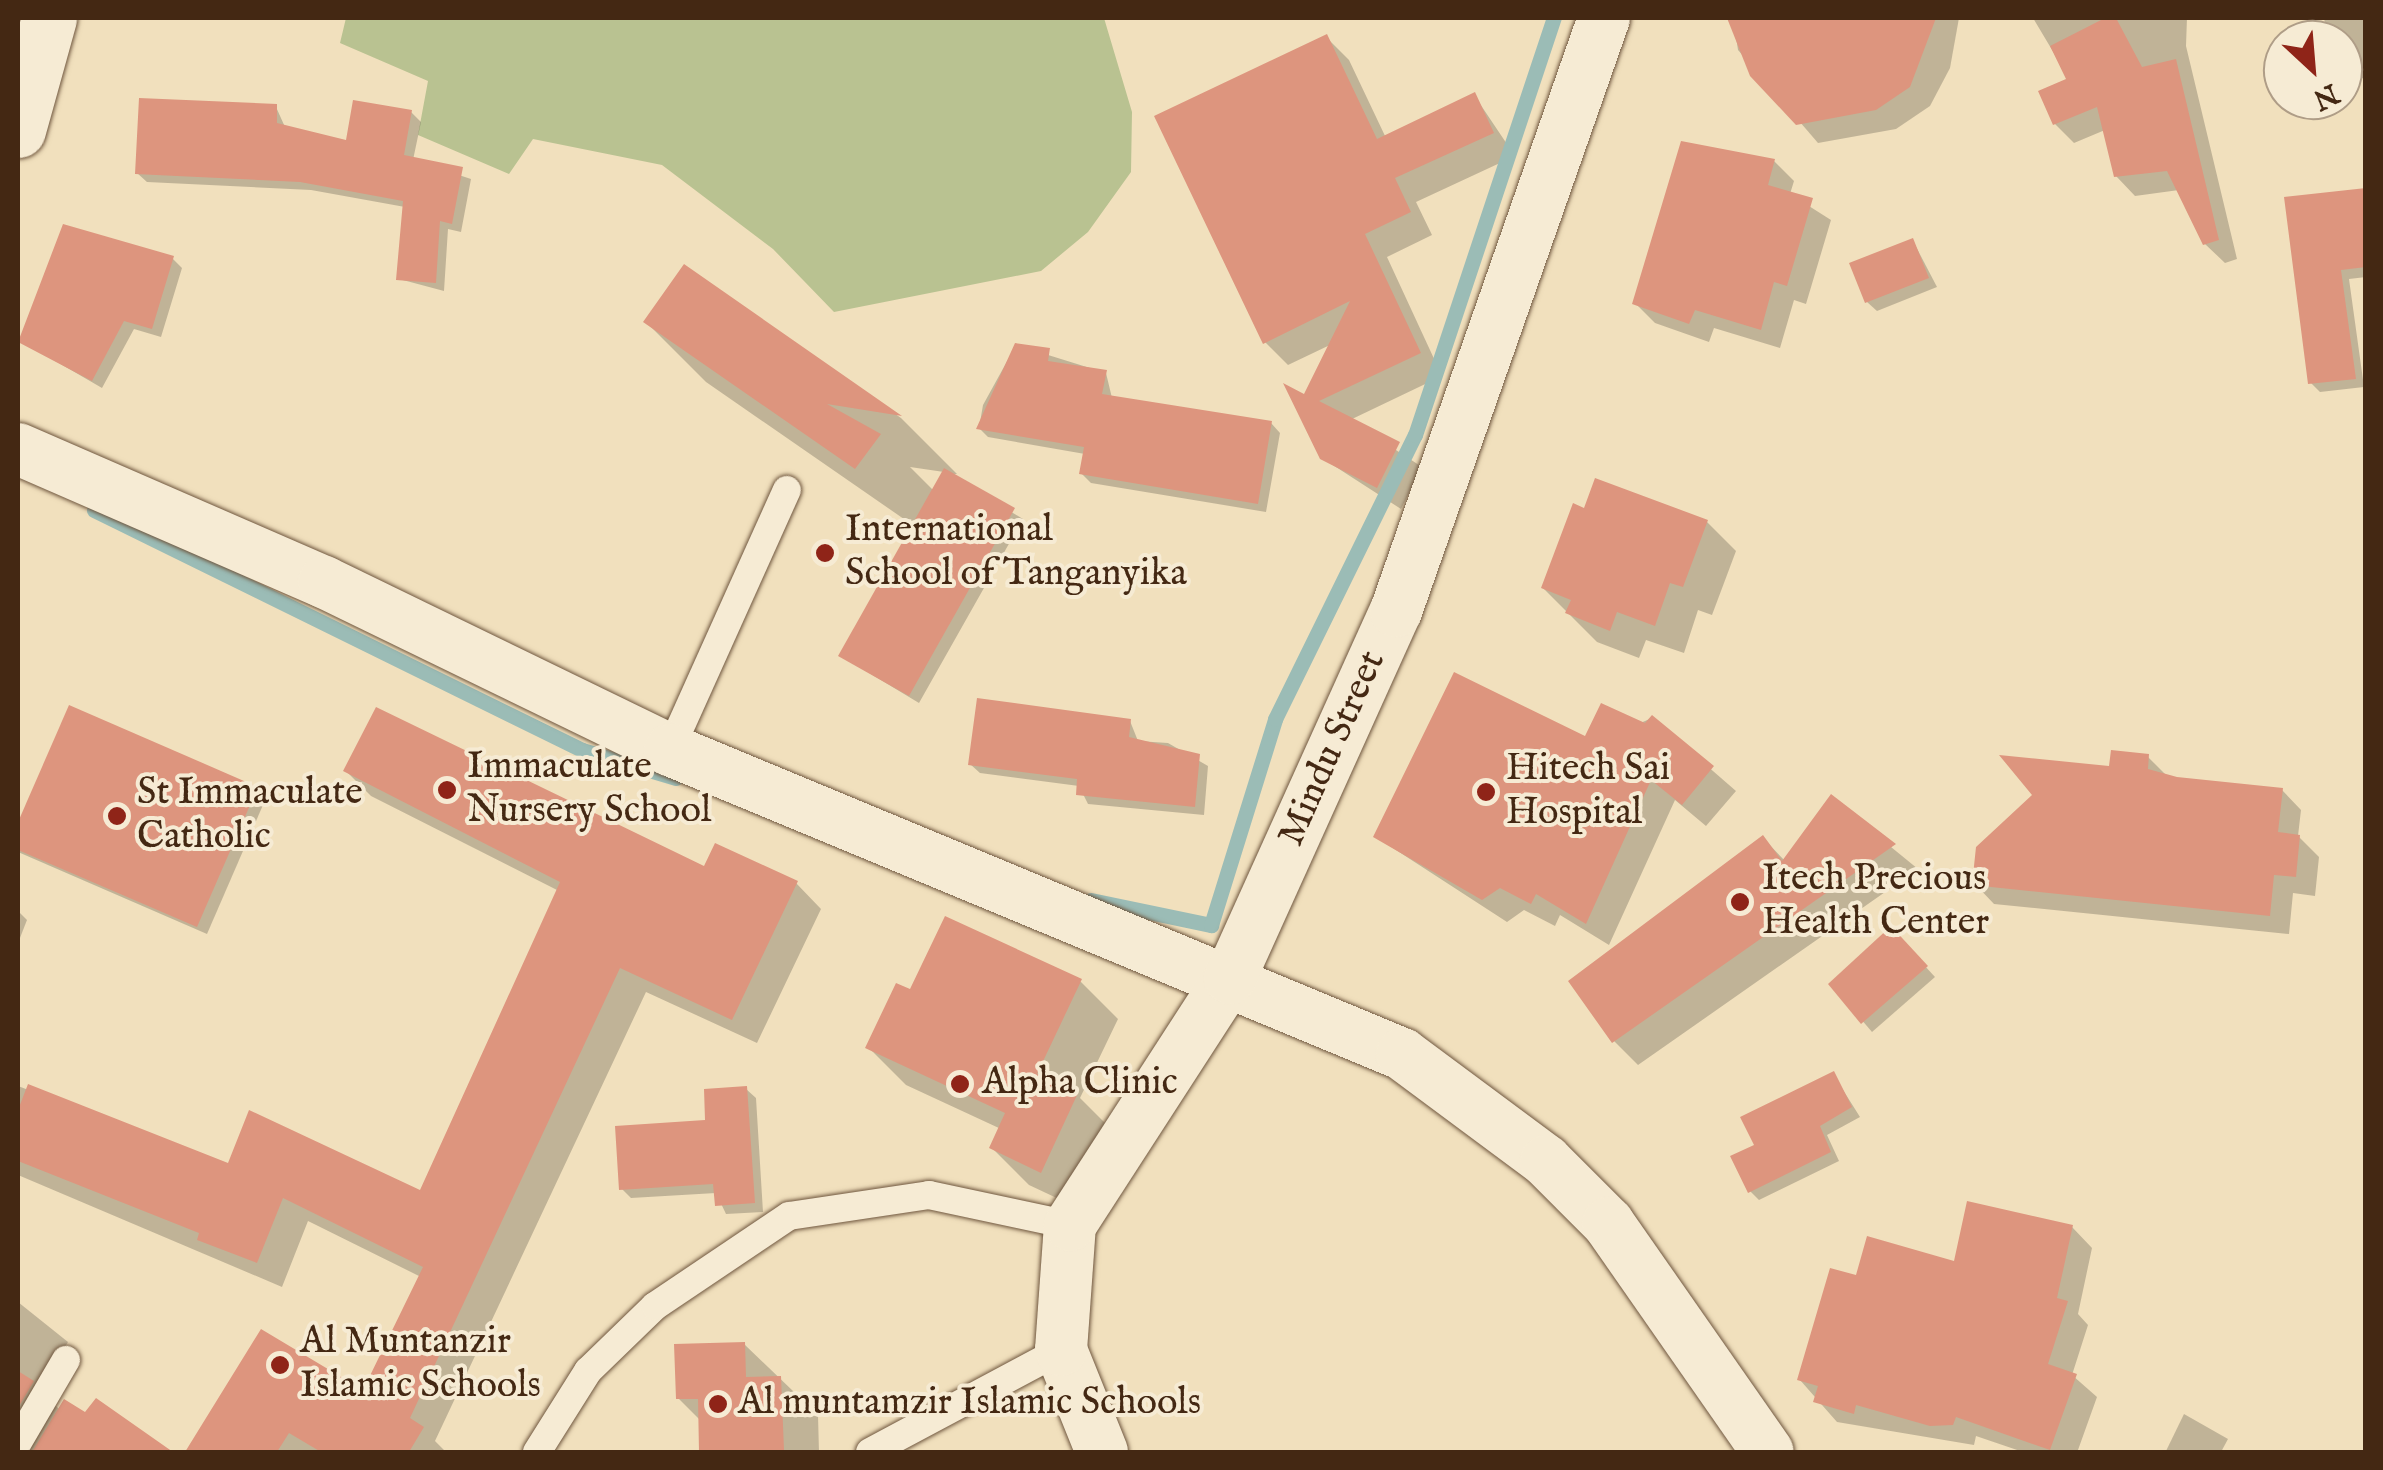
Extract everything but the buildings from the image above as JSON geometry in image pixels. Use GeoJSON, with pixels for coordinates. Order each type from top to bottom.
{"type":"FeatureCollection","features":[{"type":"Feature","properties":{"kind":"street"},"geometry":{"type":"LineString","coordinates":[[18,130],[49,18]]}},
{"type":"Feature","properties":{"kind":"street","name":"Mindu Street"},"geometry":{"type":"LineString","coordinates":[[1102,1452],[1062,1350],[1070,1225],[1230,978],[1396,611],[1604,18]]}},
{"type":"Feature","properties":{"kind":"street"},"geometry":{"type":"LineString","coordinates":[[18,448],[324,582],[670,750],[1230,978],[1402,1054],[1546,1161],[1661,1292],[1768,1452]]}},
{"type":"Feature","properties":{"kind":"lane"},"geometry":{"type":"LineString","coordinates":[[670,750],[788,490]]}},
{"type":"Feature","properties":{"kind":"lane"},"geometry":{"type":"LineString","coordinates":[[537,1452],[588,1372],[655,1306],[788,1216],[928,1196],[1070,1225]]}},
{"type":"Feature","properties":{"kind":"lane"},"geometry":{"type":"LineString","coordinates":[[870,1452],[1062,1350]]}},
{"type":"Feature","properties":{"kind":"lane"},"geometry":{"type":"LineString","coordinates":[[18,1442],[66,1360]]}},
{"type":"Feature","properties":{"kind":"green space"},"geometry":{"type":"Polygon","coordinates":[[[346,18],[1104,18],[1132,112],[1131,172],[1088,232],[1041,271],[834,312],[773,249],[662,165],[533,139],[509,174],[418,135],[428,81],[340,43],[346,18]]]}},
{"type":"Feature","properties":{"kind":"waterway"},"geometry":{"type":"LineString","coordinates":[[1091,900],[1211,925],[1275,719],[1415,435],[1554,18]]}},
{"type":"Feature","properties":{"kind":"waterway"},"geometry":{"type":"LineString","coordinates":[[94,510],[582,750],[676,778]]}},
{"type":"Feature","properties":{"kind":"place","name":"International School of Tanganyika"},"geometry":{"type":"Point","coordinates":[825,553]}},
{"type":"Feature","properties":{"kind":"place","name":"Immaculate Nursery School"},"geometry":{"type":"Point","coordinates":[447,790]}},
{"type":"Feature","properties":{"kind":"place","name":"Hitech Sai Hospital"},"geometry":{"type":"Point","coordinates":[1486,792]}},
{"type":"Feature","properties":{"kind":"place","name":"St Immaculate Catholic"},"geometry":{"type":"Point","coordinates":[117,816]}},
{"type":"Feature","properties":{"kind":"place","name":"Itech Precious Health Center"},"geometry":{"type":"Point","coordinates":[1740,902]}},
{"type":"Feature","properties":{"kind":"place","name":"Alpha Clinic"},"geometry":{"type":"Point","coordinates":[960,1084]}},
{"type":"Feature","properties":{"kind":"place","name":"Al Muntanzir Islamic Schools"},"geometry":{"type":"Point","coordinates":[280,1365]}},
{"type":"Feature","properties":{"kind":"place","name":"Al muntamzir Islamic Schools"},"geometry":{"type":"Point","coordinates":[718,1404]}}]}
